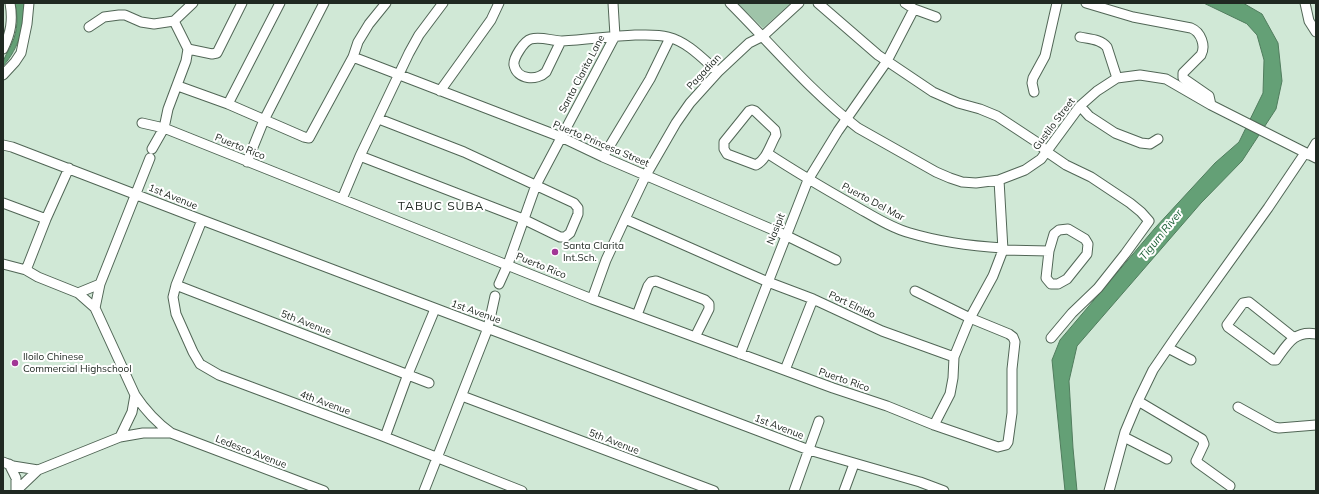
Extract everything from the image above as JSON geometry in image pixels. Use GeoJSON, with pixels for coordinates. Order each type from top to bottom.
{"type":"FeatureCollection","features":[{"type":"Feature","properties":{"kind":"street"},"geometry":{"type":"LineString","coordinates":[[3,48],[11,31],[12,14],[10,3]]}},
{"type":"Feature","properties":{"kind":"street"},"geometry":{"type":"LineString","coordinates":[[3,75],[21,53],[27,24],[29,3]]}},
{"type":"Feature","properties":{"kind":"street"},"geometry":{"type":"LineString","coordinates":[[89,27],[104,17],[119,15],[125,15],[141,22],[154,24],[174,20],[193,3]]}},
{"type":"Feature","properties":{"kind":"street"},"geometry":{"type":"LineString","coordinates":[[188,49],[212,54],[218,53],[242,3]]}},
{"type":"Feature","properties":{"kind":"street"},"geometry":{"type":"LineString","coordinates":[[228,104],[280,3]]}},
{"type":"Feature","properties":{"kind":"street"},"geometry":{"type":"LineString","coordinates":[[247,162],[264,120],[324,3]]}},
{"type":"Feature","properties":{"kind":"street"},"geometry":{"type":"LineString","coordinates":[[178,86],[228,104],[309,138],[353,57],[358,42],[369,24],[386,3]]}},
{"type":"Feature","properties":{"kind":"street"},"geometry":{"type":"LineString","coordinates":[[342,199],[360,156],[408,53],[419,35],[444,3]]}},
{"type":"Feature","properties":{"kind":"street"},"geometry":{"type":"LineString","coordinates":[[440,91],[491,20],[499,3]]}},
{"type":"Feature","properties":{"kind":"street","name":"Santa Clarita Lane"},"geometry":{"type":"LineString","coordinates":[[499,284],[508,264],[536,184],[615,36],[613,3]]}},
{"type":"Feature","properties":{"kind":"street","name":"Gustilo Street"},"geometry":{"type":"LineString","coordinates":[[730,3],[807,82],[858,128],[936,172],[962,182],[976,183],[999,180],[1025,170],[1042,158],[1080,106],[1097,91],[1117,78],[1140,75],[1166,79],[1281,142],[1310,155]]}},
{"type":"Feature","properties":{"kind":"street","name":"Pagadian"},"geometry":{"type":"LineString","coordinates":[[592,299],[606,260],[646,175],[676,123],[690,103],[718,72],[749,44],[763,36],[799,3]]}},
{"type":"Feature","properties":{"kind":"street"},"geometry":{"type":"LineString","coordinates":[[818,3],[878,55],[933,92],[944,98],[997,116],[1038,143],[1047,152],[1066,165],[1091,177],[1130,203],[1149,221],[1098,288],[1072,313],[1051,338]]}},
{"type":"Feature","properties":{"kind":"street"},"geometry":{"type":"LineString","coordinates":[[905,3],[914,9],[936,17]]}},
{"type":"Feature","properties":{"kind":"street"},"geometry":{"type":"LineString","coordinates":[[1034,92],[1032,83],[1033,78],[1045,56],[1057,3]]}},
{"type":"Feature","properties":{"kind":"street"},"geometry":{"type":"LineString","coordinates":[[1086,3],[1133,17],[1196,30],[1202,42],[1202,52],[1201,55],[1183,73],[1183,78],[1209,96],[1211,105]]}},
{"type":"Feature","properties":{"kind":"street"},"geometry":{"type":"LineString","coordinates":[[1306,3],[1309,21],[1316,32]]}},
{"type":"Feature","properties":{"kind":"street"},"geometry":{"type":"LineString","coordinates":[[847,119],[887,61],[914,9]]}},
{"type":"Feature","properties":{"kind":"street"},"geometry":{"type":"LineString","coordinates":[[152,149],[164,128],[168,109],[178,86],[186,61],[188,49],[174,20]]}},
{"type":"Feature","properties":{"kind":"street"},"geometry":{"type":"LineString","coordinates":[[561,41],[546,72],[542,76],[534,78],[526,77],[518,73],[514,68],[516,56],[528,40],[537,38],[561,41],[655,34],[670,38],[697,53],[718,72]]}},
{"type":"Feature","properties":{"kind":"street"},"geometry":{"type":"LineString","coordinates":[[1080,37],[1099,41],[1107,47],[1117,78]]}},
{"type":"Feature","properties":{"kind":"street"},"geometry":{"type":"LineString","coordinates":[[603,157],[650,79],[670,38]]}},
{"type":"Feature","properties":{"kind":"street","name":"Puerto Princesa Street"},"geometry":{"type":"LineString","coordinates":[[353,57],[561,137],[603,157],[785,235],[836,260]]}},
{"type":"Feature","properties":{"kind":"street"},"geometry":{"type":"LineString","coordinates":[[1080,106],[1093,119],[1115,133],[1141,143],[1150,144],[1158,140]]}},
{"type":"Feature","properties":{"kind":"street"},"geometry":{"type":"LineString","coordinates":[[749,111],[755,111],[775,130],[776,135],[767,153],[756,165],[727,154],[724,149],[724,142],[749,111]]}},
{"type":"Feature","properties":{"kind":"street"},"geometry":{"type":"LineString","coordinates":[[360,156],[560,236],[570,234],[578,214],[578,208],[574,203],[536,184],[464,152],[378,119]]}},
{"type":"Feature","properties":{"kind":"street","name":"Nasipit"},"geometry":{"type":"LineString","coordinates":[[740,354],[785,235],[808,180],[847,119]]}},
{"type":"Feature","properties":{"kind":"street","name":"Puerto Rico"},"geometry":{"type":"LineString","coordinates":[[142,123],[164,128],[508,264],[592,299],[998,447],[1006,445],[1008,442],[1012,413],[1012,369],[1015,342],[1013,337],[1009,334],[970,318]]}},
{"type":"Feature","properties":{"kind":"street"},"geometry":{"type":"LineString","coordinates":[[1109,491],[1124,437],[1138,401],[1154,370],[1168,348],[1268,208],[1310,155],[1316,143]]}},
{"type":"Feature","properties":{"kind":"street","name":"1st Avenue"},"geometry":{"type":"LineString","coordinates":[[3,145],[68,168],[435,309],[809,450],[854,464],[918,487],[944,491]]}},
{"type":"Feature","properties":{"kind":"street","name":"Puerto Del Mar"},"geometry":{"type":"LineString","coordinates":[[767,153],[808,180],[881,221],[908,233],[974,246],[1049,251]]}},
{"type":"Feature","properties":{"kind":"street"},"geometry":{"type":"LineString","coordinates":[[95,308],[100,284],[150,158]]}},
{"type":"Feature","properties":{"kind":"street"},"geometry":{"type":"LineString","coordinates":[[26,270],[68,168]]}},
{"type":"Feature","properties":{"kind":"street"},"geometry":{"type":"LineString","coordinates":[[934,424],[950,394],[953,378],[954,357],[970,318],[993,276],[1003,249],[999,180]]}},
{"type":"Feature","properties":{"kind":"street"},"geometry":{"type":"LineString","coordinates":[[3,203],[46,219]]}},
{"type":"Feature","properties":{"kind":"street"},"geometry":{"type":"LineString","coordinates":[[625,219],[768,282],[813,299]]}},
{"type":"Feature","properties":{"kind":"street","name":"4th Avenue"},"geometry":{"type":"LineString","coordinates":[[202,220],[176,285],[173,297],[176,314],[184,334],[200,364],[219,375],[385,437],[522,491]]}},
{"type":"Feature","properties":{"kind":"street"},"geometry":{"type":"LineString","coordinates":[[1065,228],[1085,239],[1088,244],[1087,254],[1066,279],[1058,284],[1051,284],[1046,278],[1049,251],[1054,234],[1065,228]]}},
{"type":"Feature","properties":{"kind":"street"},"geometry":{"type":"LineString","coordinates":[[3,264],[26,270],[38,277],[78,293],[95,308],[135,395],[143,408],[170,433]]}},
{"type":"Feature","properties":{"kind":"street"},"geometry":{"type":"LineString","coordinates":[[637,315],[648,286],[651,282],[656,281],[705,300],[709,304],[709,309],[695,337]]}},
{"type":"Feature","properties":{"kind":"street"},"geometry":{"type":"LineString","coordinates":[[78,293],[100,284]]}},
{"type":"Feature","properties":{"kind":"street","name":"5th Avenue"},"geometry":{"type":"LineString","coordinates":[[176,285],[429,383]]}},
{"type":"Feature","properties":{"kind":"street"},"geometry":{"type":"LineString","coordinates":[[915,291],[970,318]]}},
{"type":"Feature","properties":{"kind":"street"},"geometry":{"type":"LineString","coordinates":[[424,491],[488,328],[496,296]]}},
{"type":"Feature","properties":{"kind":"street","name":"Port Elnido"},"geometry":{"type":"LineString","coordinates":[[785,370],[813,299],[882,331],[954,357]]}},
{"type":"Feature","properties":{"kind":"street"},"geometry":{"type":"LineString","coordinates":[[1293,337],[1249,302],[1243,303],[1227,325],[1273,360],[1276,360],[1293,337],[1308,333],[1316,334]]}},
{"type":"Feature","properties":{"kind":"street"},"geometry":{"type":"LineString","coordinates":[[385,437],[408,374],[435,309]]}},
{"type":"Feature","properties":{"kind":"street"},"geometry":{"type":"LineString","coordinates":[[1168,348],[1191,360]]}},
{"type":"Feature","properties":{"kind":"street"},"geometry":{"type":"LineString","coordinates":[[120,437],[132,412],[135,395]]}},
{"type":"Feature","properties":{"kind":"street","name":"5th Avenue"},"geometry":{"type":"LineString","coordinates":[[462,396],[714,491]]}},
{"type":"Feature","properties":{"kind":"street"},"geometry":{"type":"LineString","coordinates":[[1138,401],[1202,439],[1204,444],[1196,461],[1230,486]]}},
{"type":"Feature","properties":{"kind":"street"},"geometry":{"type":"LineString","coordinates":[[1238,407],[1274,427],[1279,428],[1316,425]]}},
{"type":"Feature","properties":{"kind":"street"},"geometry":{"type":"LineString","coordinates":[[794,491],[819,421]]}},
{"type":"Feature","properties":{"kind":"street"},"geometry":{"type":"LineString","coordinates":[[16,491],[38,470],[120,437],[143,433],[170,433]]}},
{"type":"Feature","properties":{"kind":"street","name":"Ledesco Avenue"},"geometry":{"type":"LineString","coordinates":[[170,433],[324,491]]}},
{"type":"Feature","properties":{"kind":"street"},"geometry":{"type":"LineString","coordinates":[[1124,437],[1167,459]]}},
{"type":"Feature","properties":{"kind":"street"},"geometry":{"type":"LineString","coordinates":[[6,463],[38,470]]}},
{"type":"Feature","properties":{"kind":"street"},"geometry":{"type":"LineString","coordinates":[[6,463],[16,478],[16,491]]}},
{"type":"Feature","properties":{"kind":"street"},"geometry":{"type":"LineString","coordinates":[[844,491],[854,464]]}},
{"type":"Feature","properties":{"kind":"shaded area"},"geometry":{"type":"Polygon","coordinates":[[[737,3],[791,3],[763,28],[737,3]]]}},
{"type":"Feature","properties":{"kind":"water"},"geometry":{"type":"Polygon","coordinates":[[[15,3],[27,3],[24,20],[17,44],[9,59],[3,66],[5,57],[15,34],[17,13],[15,3]]]}},
{"type":"Feature","properties":{"kind":"water","name":"Tigum River"},"geometry":{"type":"Polygon","coordinates":[[[1204,3],[1243,3],[1262,14],[1278,43],[1282,81],[1276,109],[1242,161],[1201,203],[1077,346],[1069,381],[1077,491],[1065,491],[1052,360],[1060,340],[1155,228],[1215,163],[1239,142],[1263,93],[1264,60],[1257,35],[1247,24],[1204,3]]]}},
{"type":"Feature","properties":{"kind":"place","name":"Santa Clarita Int.Sch."},"geometry":{"type":"Point","coordinates":[555,252]}},
{"type":"Feature","properties":{"kind":"place","name":"Iloilo Chinese Commercial Highschool"},"geometry":{"type":"Point","coordinates":[15,363]}},
{"type":"Feature","properties":{"kind":"district","name":"TABUC SUBA"},"geometry":{"type":"Point","coordinates":[441,206]}}]}
